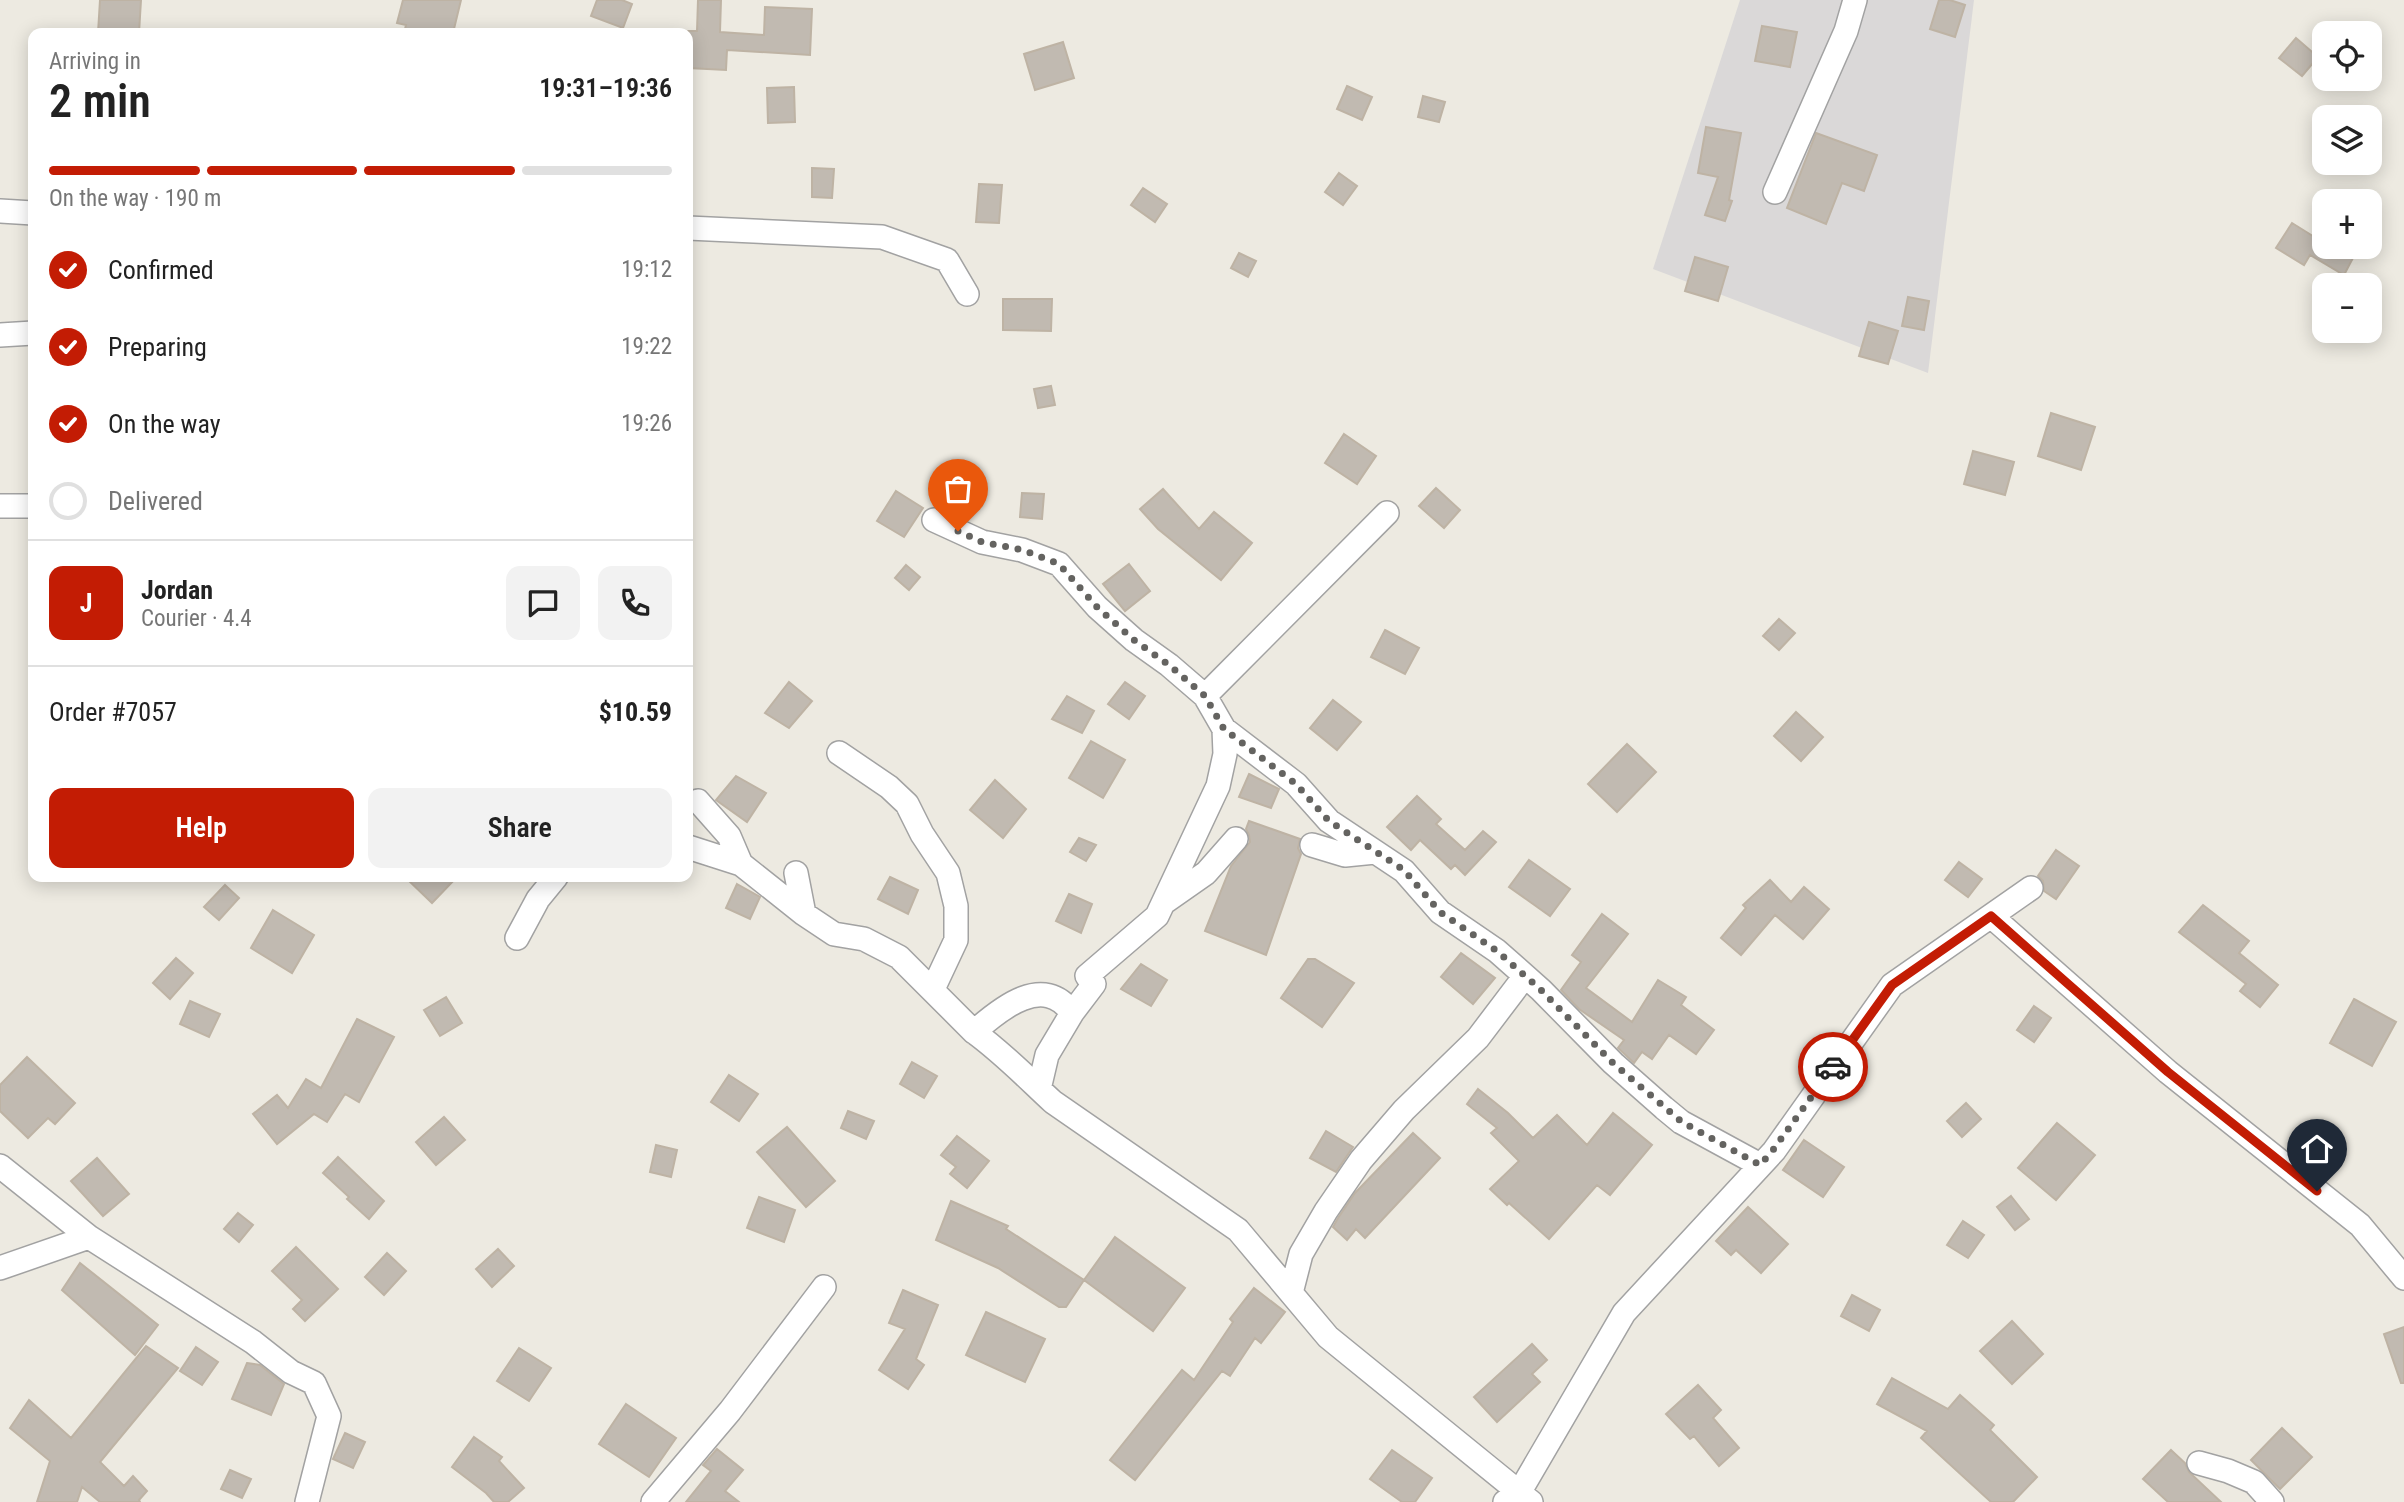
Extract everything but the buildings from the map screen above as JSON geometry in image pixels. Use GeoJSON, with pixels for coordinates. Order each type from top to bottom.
{"type":"FeatureCollection","features":[{"type":"Feature","properties":{"kind":"street"},"geometry":{"type":"LineString","coordinates":[[1775,192],[1846,31],[1855,0]]}},
{"type":"Feature","properties":{"kind":"street"},"geometry":{"type":"LineString","coordinates":[[0,211],[28,213]]}},
{"type":"Feature","properties":{"kind":"street"},"geometry":{"type":"LineString","coordinates":[[693,228],[882,237],[947,260],[967,294]]}},
{"type":"Feature","properties":{"kind":"street"},"geometry":{"type":"LineString","coordinates":[[0,335],[28,333]]}},
{"type":"Feature","properties":{"kind":"street"},"geometry":{"type":"LineString","coordinates":[[0,506],[28,506]]}},
{"type":"Feature","properties":{"kind":"street"},"geometry":{"type":"LineString","coordinates":[[1205,696],[1387,513]]}},
{"type":"Feature","properties":{"kind":"street"},"geometry":{"type":"LineString","coordinates":[[934,520],[982,542],[1023,550],[1059,564],[1097,607],[1205,696],[1224,729],[1296,784],[1329,821],[1404,870],[1440,912],[1497,951],[1613,1063],[1664,1108],[1682,1122],[1760,1165]]}},
{"type":"Feature","properties":{"kind":"street"},"geometry":{"type":"LineString","coordinates":[[1039,1089],[1047,1055],[1072,1013],[1094,984],[1087,976],[1157,916],[1164,903],[1218,786],[1225,754],[1224,729]]}},
{"type":"Feature","properties":{"kind":"street"},"geometry":{"type":"LineString","coordinates":[[839,753],[890,788],[907,804],[922,834],[948,873],[956,905],[956,940],[933,989]]}},
{"type":"Feature","properties":{"kind":"street"},"geometry":{"type":"LineString","coordinates":[[698,801],[729,836],[741,864]]}},
{"type":"Feature","properties":{"kind":"street"},"geometry":{"type":"LineString","coordinates":[[1164,903],[1206,873],[1236,839]]}},
{"type":"Feature","properties":{"kind":"street"},"geometry":{"type":"LineString","coordinates":[[1312,845],[1345,855],[1375,852]]}},
{"type":"Feature","properties":{"kind":"street"},"geometry":{"type":"LineString","coordinates":[[693,849],[741,864],[834,934],[864,939],[899,957],[974,1032],[996,1047],[1053,1102],[1238,1230],[1328,1337],[1519,1499],[1624,1313],[1773,1150],[1892,985],[2031,888]]}},
{"type":"Feature","properties":{"kind":"street"},"geometry":{"type":"LineString","coordinates":[[796,873],[804,914]]}},
{"type":"Feature","properties":{"kind":"street"},"geometry":{"type":"LineString","coordinates":[[517,938],[538,899],[552,882]]}},
{"type":"Feature","properties":{"kind":"street"},"geometry":{"type":"LineString","coordinates":[[1991,916],[2168,1072],[2360,1225],[2404,1278]]}},
{"type":"Feature","properties":{"kind":"street"},"geometry":{"type":"LineString","coordinates":[[1291,1293],[1301,1254],[1361,1160],[1404,1110],[1478,1038],[1525,976]]}},
{"type":"Feature","properties":{"kind":"street"},"geometry":{"type":"LineString","coordinates":[[974,1032],[1012,1003],[1033,996],[1052,995],[1065,1003],[1072,1013]]}},
{"type":"Feature","properties":{"kind":"street"},"geometry":{"type":"LineString","coordinates":[[0,1166],[89,1237],[253,1342],[291,1372],[314,1383],[329,1416],[307,1502]]}},
{"type":"Feature","properties":{"kind":"street"},"geometry":{"type":"LineString","coordinates":[[0,1268],[89,1237]]}},
{"type":"Feature","properties":{"kind":"street"},"geometry":{"type":"LineString","coordinates":[[653,1502],[730,1411],[824,1287]]}},
{"type":"Feature","properties":{"kind":"street"},"geometry":{"type":"LineString","coordinates":[[2199,1463],[2254,1482],[2272,1502]]}},
{"type":"Feature","properties":{"kind":"shaded area"},"geometry":{"type":"Polygon","coordinates":[[[1740,0],[1974,0],[1928,373],[1653,269],[1740,0]]]}},
{"type":"Feature","properties":{"kind":"way so far"},"geometry":{"type":"LineString","coordinates":[[958,531],[982,542],[1023,550],[1059,564],[1097,607],[1205,696],[1224,729],[1296,784],[1329,821],[1404,870],[1440,912],[1497,951],[1541,990],[1613,1063],[1682,1122],[1760,1165],[1833,1067]]}},
{"type":"Feature","properties":{"kind":"route"},"geometry":{"type":"LineString","coordinates":[[1833,1067],[1892,985],[1991,916],[2168,1072],[2317,1191]]}}]}
